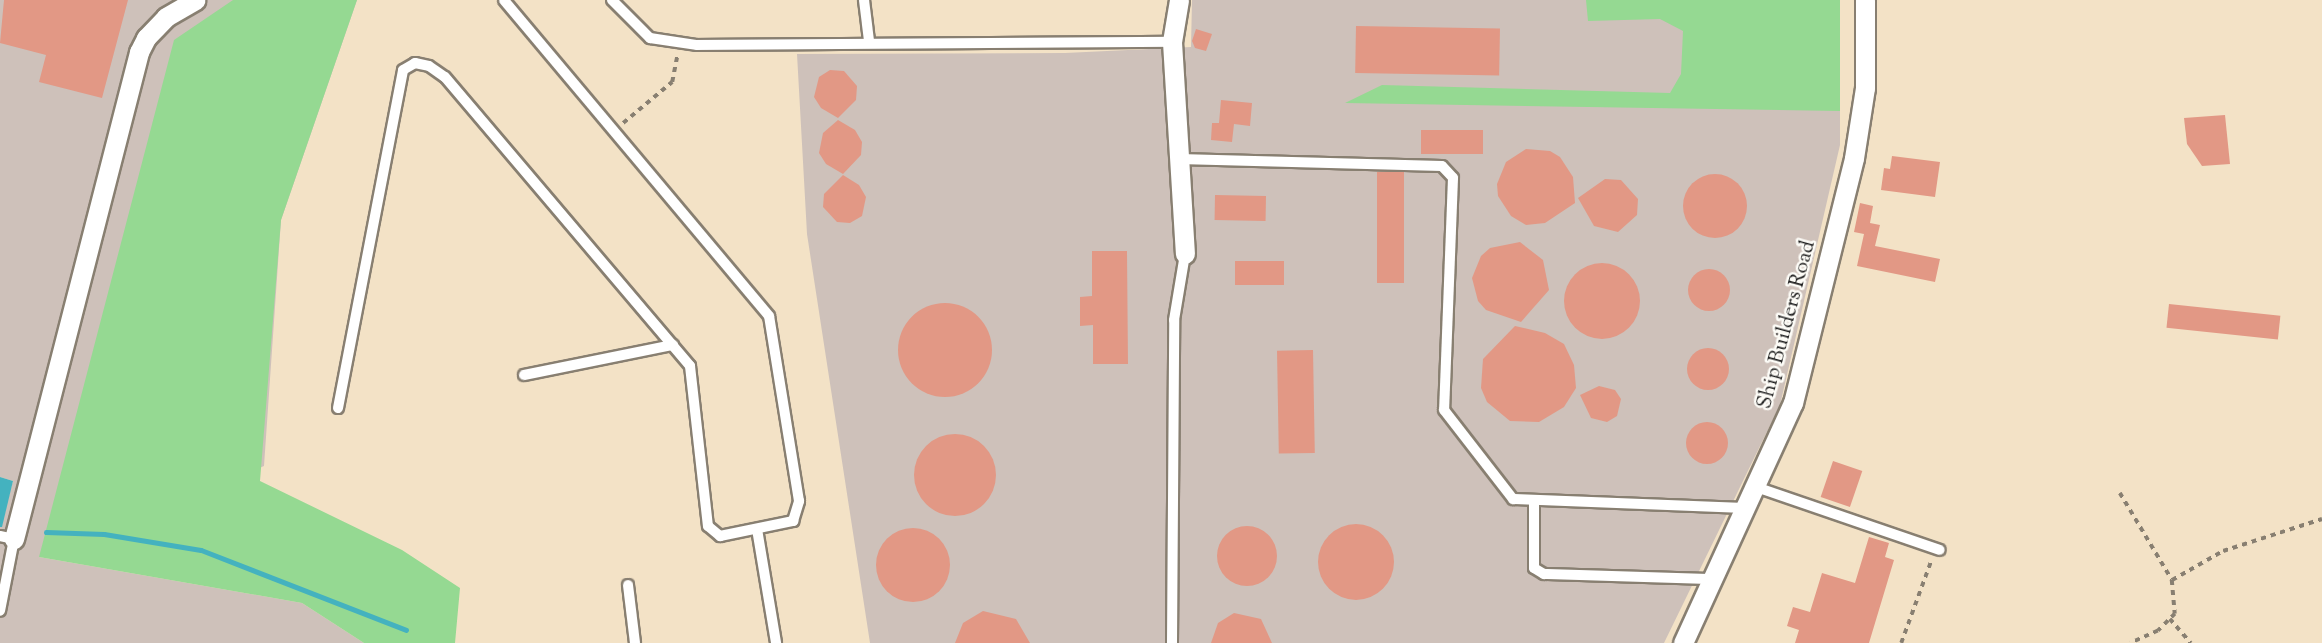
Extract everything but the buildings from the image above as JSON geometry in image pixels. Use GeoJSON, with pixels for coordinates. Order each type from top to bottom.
{"type":"FeatureCollection","features":[{"type":"Feature","properties":{"kind":"street"},"geometry":{"type":"LineString","coordinates":[[7,538],[139,52],[146,38],[166,17],[196,0]]}},
{"type":"Feature","properties":{"kind":"street"},"geometry":{"type":"LineString","coordinates":[[1180,0],[1172,42],[1185,254]]}},
{"type":"Feature","properties":{"kind":"street","name":"Ship Builders Road"},"geometry":{"type":"LineString","coordinates":[[1683,643],[1793,403],[1854,158],[1864,88],[1865,0]]}},
{"type":"Feature","properties":{"kind":"lane"},"geometry":{"type":"LineString","coordinates":[[338,408],[403,70],[415,63],[444,77],[690,366],[708,526],[719,536],[793,521],[799,501],[769,316],[504,0]]}},
{"type":"Feature","properties":{"kind":"lane"},"geometry":{"type":"LineString","coordinates":[[612,0],[650,38],[679,43],[1172,42]]}},
{"type":"Feature","properties":{"kind":"lane"},"geometry":{"type":"LineString","coordinates":[[864,0],[869,41]]}},
{"type":"Feature","properties":{"kind":"lane"},"geometry":{"type":"LineString","coordinates":[[1179,159],[1442,166],[1453,178],[1444,410],[1513,499],[1746,508]]}},
{"type":"Feature","properties":{"kind":"lane"},"geometry":{"type":"LineString","coordinates":[[1172,643],[1174,320],[1185,254]]}},
{"type":"Feature","properties":{"kind":"lane"},"geometry":{"type":"LineString","coordinates":[[524,375],[673,345]]}},
{"type":"Feature","properties":{"kind":"lane"},"geometry":{"type":"LineString","coordinates":[[1756,487],[1938,549]]}},
{"type":"Feature","properties":{"kind":"lane"},"geometry":{"type":"LineString","coordinates":[[1534,500],[1534,568],[1544,574],[1713,579]]}},
{"type":"Feature","properties":{"kind":"lane"},"geometry":{"type":"LineString","coordinates":[[757,529],[776,643]]}},
{"type":"Feature","properties":{"kind":"lane"},"geometry":{"type":"LineString","coordinates":[[0,611],[7,538]]}},
{"type":"Feature","properties":{"kind":"lane"},"geometry":{"type":"LineString","coordinates":[[628,585],[635,643]]}},
{"type":"Feature","properties":{"kind":"path"},"geometry":{"type":"LineString","coordinates":[[615,130],[672,82],[679,43]]}},
{"type":"Feature","properties":{"kind":"path"},"geometry":{"type":"LineString","coordinates":[[2120,492],[2172,580],[2175,614],[2158,631],[2131,643]]}},
{"type":"Feature","properties":{"kind":"path"},"geometry":{"type":"LineString","coordinates":[[2172,580],[2223,551],[2322,519]]}},
{"type":"Feature","properties":{"kind":"path"},"geometry":{"type":"LineString","coordinates":[[1901,643],[1938,549]]}},
{"type":"Feature","properties":{"kind":"path"},"geometry":{"type":"LineString","coordinates":[[2170,619],[2191,643]]}},
{"type":"Feature","properties":{"kind":"shaded area"},"geometry":{"type":"Polygon","coordinates":[[[0,0],[357,0],[281,220],[264,466],[39,557],[302,603],[364,643],[0,643],[0,527],[13,481],[0,477],[0,0]]]}},
{"type":"Feature","properties":{"kind":"shaded area"},"geometry":{"type":"Polygon","coordinates":[[[1192,0],[1840,0],[1840,145],[1780,405],[1664,643],[870,643],[807,234],[797,54],[1065,53],[1191,47],[1192,0]]]}},
{"type":"Feature","properties":{"kind":"green space"},"geometry":{"type":"Polygon","coordinates":[[[233,0],[357,0],[281,220],[260,481],[402,550],[460,588],[455,643],[364,643],[302,603],[39,557],[174,40],[233,0]]]}},
{"type":"Feature","properties":{"kind":"green space"},"geometry":{"type":"Polygon","coordinates":[[[1586,0],[1840,0],[1840,111],[1345,103],[1382,85],[1670,93],[1681,74],[1683,31],[1660,19],[1588,21],[1586,0]]]}},
{"type":"Feature","properties":{"kind":"water"},"geometry":{"type":"Polygon","coordinates":[[[0,477],[13,481],[2,527],[0,527],[0,477]]]}},
{"type":"Feature","properties":{"kind":"waterway"},"geometry":{"type":"LineString","coordinates":[[46,532],[104,534],[201,550],[406,630]]}}]}
